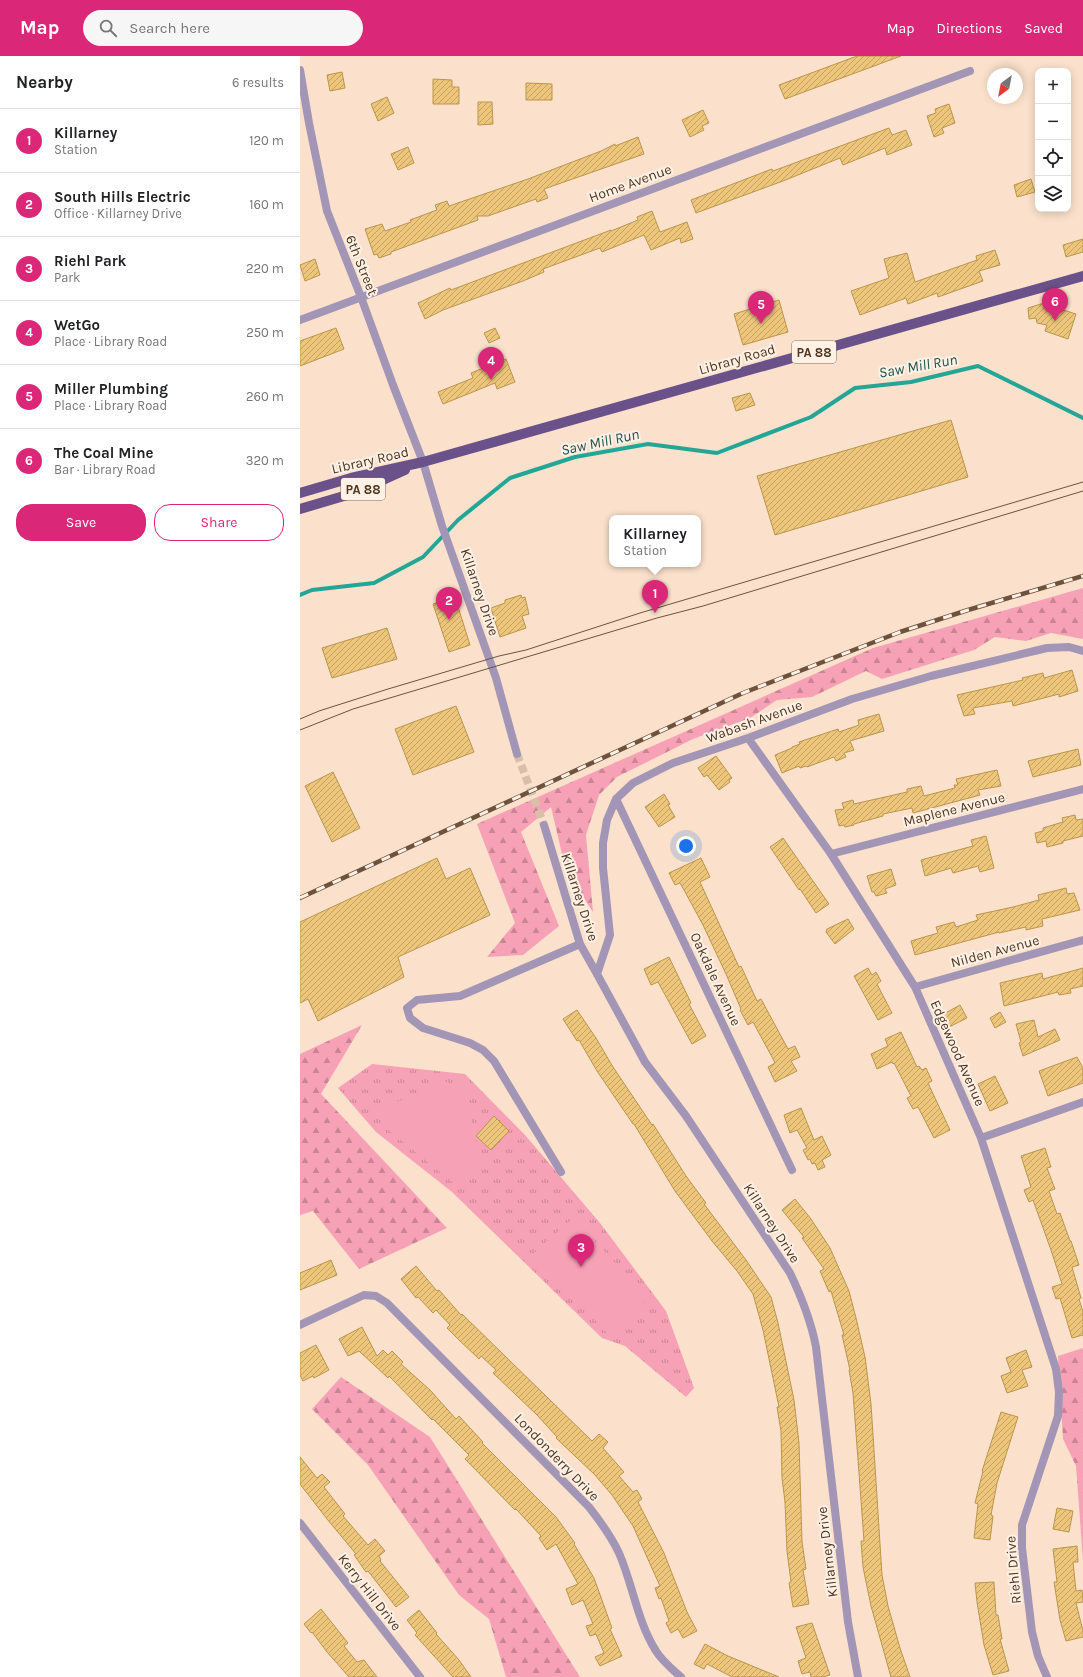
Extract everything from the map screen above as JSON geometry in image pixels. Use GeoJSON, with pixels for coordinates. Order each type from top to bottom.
{"type":"FeatureCollection","features":[{"type":"Feature","properties":{"kind":"main road","name":"Library Road"},"geometry":{"type":"LineString","coordinates":[[300,493],[351,478],[423,462],[1083,276]]}},
{"type":"Feature","properties":{"kind":"main road","name":"Library Road"},"geometry":{"type":"LineString","coordinates":[[300,509],[354,493],[423,462]]}},
{"type":"Feature","properties":{"kind":"street","name":"6th Street"},"geometry":{"type":"LineString","coordinates":[[300,70],[308,123],[326,211],[361,297],[393,386],[423,462]]}},
{"type":"Feature","properties":{"kind":"street","name":"Home Avenue"},"geometry":{"type":"LineString","coordinates":[[300,320],[970,71]]}},
{"type":"Feature","properties":{"kind":"street"},"geometry":{"type":"LineString","coordinates":[[300,126],[308,123]]}},
{"type":"Feature","properties":{"kind":"street","name":"Killarney Drive"},"geometry":{"type":"LineString","coordinates":[[423,462],[442,526],[496,678],[517,754]]}},
{"type":"Feature","properties":{"kind":"street","name":"Wabash Avenue"},"geometry":{"type":"LineString","coordinates":[[597,974],[610,935],[603,868],[603,843],[608,820],[616,799],[633,783],[673,763],[748,738],[852,699],[931,676],[1047,648],[1069,647],[1083,651]]}},
{"type":"Feature","properties":{"kind":"street","name":"Edgewood Avenue"},"geometry":{"type":"LineString","coordinates":[[748,738],[831,854],[914,987],[981,1138],[1056,1369],[1059,1392],[1058,1416]]}},
{"type":"Feature","properties":{"kind":"street","name":"Maplene Avenue"},"geometry":{"type":"LineString","coordinates":[[831,854],[1083,789]]}},
{"type":"Feature","properties":{"kind":"street","name":"Oakdale Avenue"},"geometry":{"type":"LineString","coordinates":[[616,799],[792,1170]]}},
{"type":"Feature","properties":{"kind":"street","name":"Killarney Drive"},"geometry":{"type":"LineString","coordinates":[[544,825],[580,944],[645,1062],[686,1116],[769,1241],[790,1273],[803,1301],[812,1326],[816,1348],[848,1622],[858,1677]]}},
{"type":"Feature","properties":{"kind":"street","name":"Nilden Avenue"},"geometry":{"type":"LineString","coordinates":[[914,987],[1083,940]]}},
{"type":"Feature","properties":{"kind":"street"},"geometry":{"type":"LineString","coordinates":[[561,1172],[494,1061],[483,1050],[470,1042],[423,1028],[410,1018],[407,1008],[417,1000],[460,996],[580,944]]}},
{"type":"Feature","properties":{"kind":"street"},"geometry":{"type":"LineString","coordinates":[[981,1138],[1083,1102]]}},
{"type":"Feature","properties":{"kind":"street","name":"Londonderry Drive"},"geometry":{"type":"LineString","coordinates":[[300,1325],[364,1295],[376,1296],[387,1303],[589,1507],[605,1528],[619,1553],[645,1629],[656,1651],[681,1677]]}},
{"type":"Feature","properties":{"kind":"street","name":"Riehl Drive"},"geometry":{"type":"LineString","coordinates":[[1047,1677],[1038,1656],[1032,1632],[1022,1548],[1022,1525],[1027,1506],[1058,1416]]}},
{"type":"Feature","properties":{"kind":"street","name":"Kerry Hill Drive"},"geometry":{"type":"LineString","coordinates":[[300,1523],[420,1677]]}},
{"type":"Feature","properties":{"kind":"green space"},"geometry":{"type":"Polygon","coordinates":[[[1083,588],[1083,639],[1051,633],[1026,641],[995,637],[974,650],[882,679],[866,671],[812,697],[777,700],[750,718],[693,739],[617,777],[599,795],[586,835],[593,912],[566,871],[551,807],[521,832],[559,926],[523,955],[487,957],[515,923],[477,824],[873,648],[1083,588]]]}},
{"type":"Feature","properties":{"kind":"green space"},"geometry":{"type":"Polygon","coordinates":[[[362,1025],[321,1094],[447,1228],[359,1269],[313,1211],[300,1215],[300,1054],[362,1025]]]}},
{"type":"Feature","properties":{"kind":"green space"},"geometry":{"type":"Polygon","coordinates":[[[372,1064],[465,1074],[525,1135],[600,1223],[666,1311],[694,1388],[686,1397],[625,1346],[602,1338],[452,1192],[376,1132],[338,1088],[372,1064]]]}},
{"type":"Feature","properties":{"kind":"green space"},"geometry":{"type":"Polygon","coordinates":[[[447,1082],[464,1089],[480,1160],[456,1185],[385,1127],[384,1107],[447,1082]]]}},
{"type":"Feature","properties":{"kind":"green space"},"geometry":{"type":"Polygon","coordinates":[[[573,1218],[648,1298],[609,1335],[533,1254],[573,1218]]]}},
{"type":"Feature","properties":{"kind":"green space"},"geometry":{"type":"Polygon","coordinates":[[[1083,1348],[1083,1560],[1076,1466],[1063,1439],[1058,1356],[1083,1348]]]}},
{"type":"Feature","properties":{"kind":"green space"},"geometry":{"type":"Polygon","coordinates":[[[341,1377],[430,1437],[580,1677],[506,1677],[489,1619],[459,1595],[368,1465],[312,1409],[341,1377]]]}},
{"type":"Feature","properties":{"kind":"building"},"geometry":{"type":"Polygon","coordinates":[[[857,56],[901,56],[785,99],[779,85],[857,56]]]}},
{"type":"Feature","properties":{"kind":"building"},"geometry":{"type":"Polygon","coordinates":[[[342,72],[345,88],[330,91],[327,75],[342,72]]]}},
{"type":"Feature","properties":{"kind":"building"},"geometry":{"type":"Polygon","coordinates":[[[433,79],[452,80],[452,87],[459,87],[459,104],[433,104],[433,79]]]}},
{"type":"Feature","properties":{"kind":"building"},"geometry":{"type":"Polygon","coordinates":[[[526,83],[552,84],[552,100],[526,100],[526,83]]]}},
{"type":"Feature","properties":{"kind":"building"},"geometry":{"type":"Polygon","coordinates":[[[387,97],[394,113],[378,121],[371,104],[387,97]]]}},
{"type":"Feature","properties":{"kind":"building"},"geometry":{"type":"Polygon","coordinates":[[[478,102],[492,102],[493,124],[478,125],[478,102]]]}},
{"type":"Feature","properties":{"kind":"building"},"geometry":{"type":"Polygon","coordinates":[[[949,104],[955,123],[942,128],[944,133],[934,137],[927,116],[936,113],[935,109],[949,104]]]}},
{"type":"Feature","properties":{"kind":"building"},"geometry":{"type":"Polygon","coordinates":[[[703,110],[709,123],[702,126],[704,130],[690,137],[682,120],[703,110]]]}},
{"type":"Feature","properties":{"kind":"building"},"geometry":{"type":"Polygon","coordinates":[[[889,128],[892,135],[906,130],[912,145],[887,155],[885,148],[843,165],[840,158],[696,213],[691,200],[772,169],[773,171],[889,128]]]}},
{"type":"Feature","properties":{"kind":"building"},"geometry":{"type":"Polygon","coordinates":[[[638,137],[644,154],[544,189],[548,198],[537,202],[536,199],[488,216],[477,216],[478,220],[391,252],[391,254],[379,258],[377,254],[374,255],[365,229],[382,224],[385,231],[411,222],[410,220],[437,210],[435,205],[447,201],[449,206],[528,179],[601,151],[615,144],[615,146],[638,137]]]}},
{"type":"Feature","properties":{"kind":"building"},"geometry":{"type":"Polygon","coordinates":[[[408,147],[414,163],[398,170],[391,154],[408,147]]]}},
{"type":"Feature","properties":{"kind":"building"},"geometry":{"type":"Polygon","coordinates":[[[1031,179],[1035,192],[1017,197],[1014,185],[1031,179]]]}},
{"type":"Feature","properties":{"kind":"building"},"geometry":{"type":"Polygon","coordinates":[[[652,211],[660,232],[687,222],[693,239],[681,243],[680,238],[651,250],[644,235],[602,252],[600,248],[543,269],[544,272],[523,281],[443,310],[425,319],[418,303],[450,288],[451,290],[611,231],[638,220],[637,217],[652,211]]]}},
{"type":"Feature","properties":{"kind":"building"},"geometry":{"type":"Polygon","coordinates":[[[1083,239],[1083,252],[1066,257],[1063,245],[1083,239]]]}},
{"type":"Feature","properties":{"kind":"building"},"geometry":{"type":"Polygon","coordinates":[[[995,250],[1000,265],[979,271],[983,281],[938,297],[937,293],[908,304],[906,298],[860,315],[851,291],[889,278],[884,259],[907,253],[915,282],[977,260],[976,256],[995,250]]]}},
{"type":"Feature","properties":{"kind":"building"},"geometry":{"type":"Polygon","coordinates":[[[315,259],[320,275],[305,281],[300,265],[315,259]]]}},
{"type":"Feature","properties":{"kind":"building"},"geometry":{"type":"Polygon","coordinates":[[[779,300],[788,332],[743,345],[734,314],[779,300]]]}},
{"type":"Feature","properties":{"kind":"building"},"geometry":{"type":"Polygon","coordinates":[[[1054,300],[1051,306],[1076,314],[1068,339],[1045,331],[1047,325],[1037,323],[1036,318],[1029,319],[1028,308],[1054,300]]]}},
{"type":"Feature","properties":{"kind":"building"},"geometry":{"type":"Polygon","coordinates":[[[336,328],[344,349],[300,366],[300,341],[336,328]]]}},
{"type":"Feature","properties":{"kind":"building"},"geometry":{"type":"Polygon","coordinates":[[[495,328],[500,338],[489,343],[484,333],[495,328]]]}},
{"type":"Feature","properties":{"kind":"building"},"geometry":{"type":"Polygon","coordinates":[[[506,359],[515,382],[497,389],[495,383],[443,404],[438,392],[473,378],[471,373],[506,359]]]}},
{"type":"Feature","properties":{"kind":"building"},"geometry":{"type":"Polygon","coordinates":[[[750,393],[755,405],[736,411],[732,398],[750,393]]]}},
{"type":"Feature","properties":{"kind":"building"},"geometry":{"type":"Polygon","coordinates":[[[951,420],[968,477],[775,535],[757,476],[951,420]]]}},
{"type":"Feature","properties":{"kind":"building"},"geometry":{"type":"Polygon","coordinates":[[[521,595],[522,598],[525,597],[529,614],[522,616],[526,628],[500,637],[491,608],[505,603],[505,600],[521,595]]]}},
{"type":"Feature","properties":{"kind":"building"},"geometry":{"type":"Polygon","coordinates":[[[455,597],[470,645],[449,652],[433,604],[455,597]]]}},
{"type":"Feature","properties":{"kind":"building"},"geometry":{"type":"Polygon","coordinates":[[[387,628],[397,659],[332,678],[322,648],[387,628]]]}},
{"type":"Feature","properties":{"kind":"building"},"geometry":{"type":"Polygon","coordinates":[[[1072,670],[1078,691],[1059,697],[1059,694],[1013,706],[1012,701],[973,708],[975,714],[964,716],[957,695],[1023,680],[1022,678],[1043,673],[1044,678],[1072,670]]]}},
{"type":"Feature","properties":{"kind":"building"},"geometry":{"type":"Polygon","coordinates":[[[456,706],[474,752],[413,775],[395,729],[456,706]]]}},
{"type":"Feature","properties":{"kind":"building"},"geometry":{"type":"Polygon","coordinates":[[[879,714],[884,731],[850,741],[854,750],[844,753],[846,757],[836,761],[834,757],[807,767],[800,768],[799,766],[782,773],[775,755],[800,744],[799,742],[838,729],[839,732],[859,725],[858,720],[879,714]]]}},
{"type":"Feature","properties":{"kind":"building"},"geometry":{"type":"Polygon","coordinates":[[[1078,749],[1081,765],[1033,777],[1028,761],[1078,749]]]}},
{"type":"Feature","properties":{"kind":"building"},"geometry":{"type":"Polygon","coordinates":[[[716,756],[732,778],[729,780],[730,782],[719,790],[707,775],[704,777],[698,768],[716,756]]]}},
{"type":"Feature","properties":{"kind":"building"},"geometry":{"type":"Polygon","coordinates":[[[997,770],[1001,786],[978,790],[980,795],[913,813],[912,808],[883,814],[883,816],[854,825],[845,827],[844,825],[839,826],[835,810],[844,809],[842,803],[853,800],[854,804],[907,792],[907,789],[921,786],[924,796],[955,788],[954,785],[958,785],[956,779],[997,770]]]}},
{"type":"Feature","properties":{"kind":"building"},"geometry":{"type":"Polygon","coordinates":[[[333,772],[360,828],[332,842],[305,786],[333,772]]]}},
{"type":"Feature","properties":{"kind":"building"},"geometry":{"type":"Polygon","coordinates":[[[664,794],[675,817],[659,827],[645,807],[664,794]]]}},
{"type":"Feature","properties":{"kind":"building"},"geometry":{"type":"Polygon","coordinates":[[[1075,815],[1076,820],[1083,819],[1083,836],[1047,847],[1046,841],[1037,843],[1035,833],[1043,831],[1043,828],[1063,822],[1062,818],[1075,815]]]}},
{"type":"Feature","properties":{"kind":"building"},"geometry":{"type":"Polygon","coordinates":[[[986,836],[994,868],[980,872],[978,866],[953,873],[951,868],[925,876],[921,860],[973,846],[971,840],[986,836]]]}},
{"type":"Feature","properties":{"kind":"building"},"geometry":{"type":"Polygon","coordinates":[[[783,838],[829,904],[816,913],[770,847],[783,838]]]}},
{"type":"Feature","properties":{"kind":"building"},"geometry":{"type":"Polygon","coordinates":[[[437,858],[446,879],[470,868],[490,915],[398,957],[404,977],[318,1021],[308,999],[300,1003],[300,922],[437,858]]]}},
{"type":"Feature","properties":{"kind":"building"},"geometry":{"type":"Polygon","coordinates":[[[701,858],[710,877],[700,882],[739,967],[741,966],[757,1001],[761,999],[788,1049],[795,1046],[800,1057],[791,1061],[797,1071],[775,1082],[768,1067],[775,1063],[772,1057],[753,1022],[748,1025],[703,925],[680,883],[675,885],[669,873],[701,858]]]}},
{"type":"Feature","properties":{"kind":"building"},"geometry":{"type":"Polygon","coordinates":[[[891,869],[896,885],[885,889],[887,893],[876,896],[874,892],[872,892],[867,876],[891,869]]]}},
{"type":"Feature","properties":{"kind":"building"},"geometry":{"type":"Polygon","coordinates":[[[1066,888],[1067,894],[1074,893],[1080,910],[1042,919],[1043,926],[1026,930],[1026,927],[999,932],[915,955],[911,941],[938,933],[936,927],[954,922],[956,927],[978,920],[976,915],[1039,900],[1038,895],[1066,888]]]}},
{"type":"Feature","properties":{"kind":"building"},"geometry":{"type":"Polygon","coordinates":[[[848,919],[854,929],[835,944],[826,932],[827,929],[848,919]]]}},
{"type":"Feature","properties":{"kind":"building"},"geometry":{"type":"Polygon","coordinates":[[[669,957],[691,1003],[689,1004],[706,1036],[692,1044],[658,982],[651,985],[644,969],[669,957]]]}},
{"type":"Feature","properties":{"kind":"building"},"geometry":{"type":"Polygon","coordinates":[[[868,968],[872,975],[876,972],[881,981],[877,984],[892,1013],[878,1020],[854,976],[868,968]]]}},
{"type":"Feature","properties":{"kind":"building"},"geometry":{"type":"Polygon","coordinates":[[[1083,968],[1083,986],[1070,989],[1071,993],[1059,995],[1058,992],[1004,1006],[1000,983],[1042,973],[1043,979],[1083,968]]]}},
{"type":"Feature","properties":{"kind":"building"},"geometry":{"type":"Polygon","coordinates":[[[960,1005],[967,1018],[949,1027],[942,1015],[960,1005]]]}},
{"type":"Feature","properties":{"kind":"building"},"geometry":{"type":"Polygon","coordinates":[[[577,1010],[613,1067],[652,1125],[653,1124],[686,1176],[706,1203],[704,1204],[746,1260],[771,1297],[794,1400],[799,1443],[802,1542],[806,1569],[803,1570],[809,1604],[793,1607],[789,1583],[791,1582],[787,1551],[785,1502],[782,1478],[781,1431],[777,1407],[779,1407],[763,1330],[753,1294],[675,1191],[634,1124],[597,1071],[579,1040],[577,1041],[563,1019],[577,1010]]]}},
{"type":"Feature","properties":{"kind":"building"},"geometry":{"type":"Polygon","coordinates":[[[1000,1012],[1006,1022],[995,1028],[990,1018],[1000,1012]]]}},
{"type":"Feature","properties":{"kind":"building"},"geometry":{"type":"Polygon","coordinates":[[[1034,1020],[1038,1037],[1055,1029],[1060,1040],[1023,1056],[1016,1024],[1034,1020]]]}},
{"type":"Feature","properties":{"kind":"building"},"geometry":{"type":"Polygon","coordinates":[[[901,1032],[917,1067],[919,1066],[922,1070],[926,1068],[932,1081],[928,1083],[950,1130],[934,1138],[918,1107],[913,1109],[907,1098],[911,1096],[894,1063],[893,1064],[892,1062],[877,1069],[871,1054],[888,1046],[885,1039],[901,1032]]]}},
{"type":"Feature","properties":{"kind":"building"},"geometry":{"type":"Polygon","coordinates":[[[1077,1057],[1083,1068],[1083,1083],[1048,1096],[1039,1071],[1077,1057]]]}},
{"type":"Feature","properties":{"kind":"building"},"geometry":{"type":"Polygon","coordinates":[[[995,1076],[1008,1103],[990,1111],[978,1084],[995,1076]]]}},
{"type":"Feature","properties":{"kind":"building"},"geometry":{"type":"Polygon","coordinates":[[[801,1108],[814,1140],[822,1136],[831,1155],[822,1160],[825,1167],[818,1170],[815,1163],[812,1164],[810,1159],[808,1160],[803,1150],[807,1148],[797,1130],[790,1133],[784,1115],[801,1108]]]}},
{"type":"Feature","properties":{"kind":"building"},"geometry":{"type":"Polygon","coordinates":[[[494,1116],[509,1131],[491,1150],[476,1136],[494,1116]]]}},
{"type":"Feature","properties":{"kind":"building"},"geometry":{"type":"Polygon","coordinates":[[[1045,1148],[1051,1167],[1047,1168],[1055,1189],[1049,1191],[1057,1214],[1060,1213],[1079,1265],[1072,1267],[1081,1298],[1079,1299],[1083,1312],[1083,1335],[1072,1338],[1060,1298],[1056,1299],[1052,1287],[1062,1284],[1051,1250],[1033,1200],[1029,1202],[1024,1190],[1031,1187],[1021,1156],[1045,1148]]]}},
{"type":"Feature","properties":{"kind":"building"},"geometry":{"type":"Polygon","coordinates":[[[795,1199],[811,1219],[830,1248],[849,1291],[856,1318],[865,1357],[871,1404],[882,1575],[888,1606],[910,1677],[891,1677],[871,1606],[863,1567],[861,1541],[864,1541],[853,1393],[850,1370],[842,1335],[844,1335],[831,1291],[829,1292],[820,1271],[824,1269],[802,1238],[804,1237],[782,1210],[795,1199]]]}},
{"type":"Feature","properties":{"kind":"building"},"geometry":{"type":"Polygon","coordinates":[[[331,1260],[337,1275],[300,1290],[300,1273],[331,1260]]]}},
{"type":"Feature","properties":{"kind":"building"},"geometry":{"type":"Polygon","coordinates":[[[416,1266],[437,1291],[439,1290],[461,1315],[462,1314],[592,1441],[599,1434],[608,1442],[603,1448],[624,1472],[619,1476],[633,1492],[637,1490],[642,1499],[638,1502],[664,1553],[687,1612],[697,1631],[683,1638],[678,1629],[671,1633],[666,1623],[669,1621],[661,1598],[659,1599],[655,1588],[660,1586],[633,1526],[612,1495],[595,1475],[556,1438],[557,1437],[537,1415],[493,1373],[496,1370],[481,1356],[479,1359],[447,1328],[450,1325],[436,1310],[433,1313],[418,1297],[416,1298],[401,1279],[416,1266]]]}},
{"type":"Feature","properties":{"kind":"building"},"geometry":{"type":"Polygon","coordinates":[[[362,1327],[377,1356],[383,1350],[388,1355],[392,1351],[403,1362],[401,1364],[430,1390],[456,1419],[459,1416],[483,1442],[482,1443],[556,1517],[575,1543],[574,1544],[594,1578],[612,1628],[610,1629],[622,1656],[600,1666],[595,1657],[604,1653],[596,1634],[590,1636],[586,1626],[593,1624],[583,1600],[572,1605],[566,1589],[578,1584],[556,1544],[547,1550],[539,1538],[541,1536],[465,1459],[469,1455],[389,1376],[388,1378],[359,1351],[348,1356],[339,1339],[362,1327]]]}},
{"type":"Feature","properties":{"kind":"building"},"geometry":{"type":"Polygon","coordinates":[[[316,1345],[329,1370],[314,1378],[313,1376],[303,1381],[300,1375],[300,1353],[316,1345]]]}},
{"type":"Feature","properties":{"kind":"building"},"geometry":{"type":"Polygon","coordinates":[[[1026,1350],[1032,1367],[1022,1370],[1028,1386],[1007,1393],[1001,1376],[1011,1372],[1006,1358],[1026,1350]]]}},
{"type":"Feature","properties":{"kind":"building"},"geometry":{"type":"Polygon","coordinates":[[[1001,1412],[1018,1417],[997,1483],[991,1515],[993,1516],[990,1540],[974,1538],[978,1504],[975,1503],[982,1471],[1001,1412]]]}},
{"type":"Feature","properties":{"kind":"building"},"geometry":{"type":"Polygon","coordinates":[[[300,1457],[317,1478],[322,1474],[330,1482],[324,1487],[345,1514],[343,1516],[368,1545],[375,1539],[385,1551],[379,1556],[380,1561],[409,1597],[396,1607],[368,1571],[366,1572],[354,1555],[356,1554],[300,1484],[300,1457]]]}},
{"type":"Feature","properties":{"kind":"building"},"geometry":{"type":"Polygon","coordinates":[[[1057,1508],[1073,1511],[1069,1532],[1053,1529],[1057,1508]]]}},
{"type":"Feature","properties":{"kind":"building"},"geometry":{"type":"Polygon","coordinates":[[[1077,1546],[1078,1562],[1073,1562],[1076,1591],[1082,1590],[1083,1602],[1076,1603],[1083,1631],[1083,1637],[1066,1641],[1060,1620],[1054,1582],[1057,1582],[1053,1549],[1077,1546]]]}},
{"type":"Feature","properties":{"kind":"building"},"geometry":{"type":"Polygon","coordinates":[[[994,1582],[996,1615],[998,1615],[1002,1639],[1000,1639],[1009,1671],[993,1675],[984,1645],[975,1583],[994,1582]]]}},
{"type":"Feature","properties":{"kind":"building"},"geometry":{"type":"Polygon","coordinates":[[[321,1609],[348,1643],[344,1646],[357,1662],[364,1660],[377,1677],[349,1677],[312,1632],[311,1633],[304,1624],[321,1609]]]}},
{"type":"Feature","properties":{"kind":"building"},"geometry":{"type":"Polygon","coordinates":[[[419,1610],[437,1633],[436,1634],[459,1660],[471,1677],[453,1677],[415,1635],[417,1633],[407,1620],[419,1610]]]}},
{"type":"Feature","properties":{"kind":"building"},"geometry":{"type":"Polygon","coordinates":[[[812,1623],[830,1675],[823,1677],[811,1677],[810,1672],[802,1674],[798,1661],[806,1658],[796,1627],[812,1623]]]}},
{"type":"Feature","properties":{"kind":"building"},"geometry":{"type":"Polygon","coordinates":[[[705,1644],[728,1656],[779,1677],[732,1677],[707,1664],[704,1669],[694,1664],[705,1644]]]}},
{"type":"Feature","properties":{"kind":"waterway","name":"Saw Mill Run"},"geometry":{"type":"LineString","coordinates":[[300,595],[312,590],[374,583],[423,557],[458,520],[510,478],[575,457],[648,444],[717,453],[811,417],[855,388],[911,382],[978,366],[1083,418]]}},
{"type":"Feature","properties":{"kind":"tunnel"},"geometry":{"type":"LineString","coordinates":[[517,754],[544,825]]}},
{"type":"Feature","properties":{"kind":"tram line"},"geometry":{"type":"LineString","coordinates":[[300,719],[319,711],[388,689],[499,656],[526,650],[640,613],[1083,482]]}},
{"type":"Feature","properties":{"kind":"tram line"},"geometry":{"type":"LineString","coordinates":[[300,730],[353,709],[657,618],[703,606],[1083,491]]}},
{"type":"Feature","properties":{"kind":"railway"},"geometry":{"type":"LineString","coordinates":[[300,898],[743,693],[900,632],[1083,576]]}},
{"type":"Feature","properties":{"kind":"place","name":"The Coal Mine"},"geometry":{"type":"Point","coordinates":[1055,321]}},
{"type":"Feature","properties":{"kind":"place","name":"Miller Plumbing"},"geometry":{"type":"Point","coordinates":[761,324]}},
{"type":"Feature","properties":{"kind":"place","name":"WetGo"},"geometry":{"type":"Point","coordinates":[491,380]}},
{"type":"Feature","properties":{"kind":"place","name":"Killarney"},"geometry":{"type":"Point","coordinates":[655,613]}},
{"type":"Feature","properties":{"kind":"place","name":"South Hills Electric"},"geometry":{"type":"Point","coordinates":[449,620]}},
{"type":"Feature","properties":{"kind":"place","name":"Riehl Park"},"geometry":{"type":"Point","coordinates":[581,1267]}}]}
